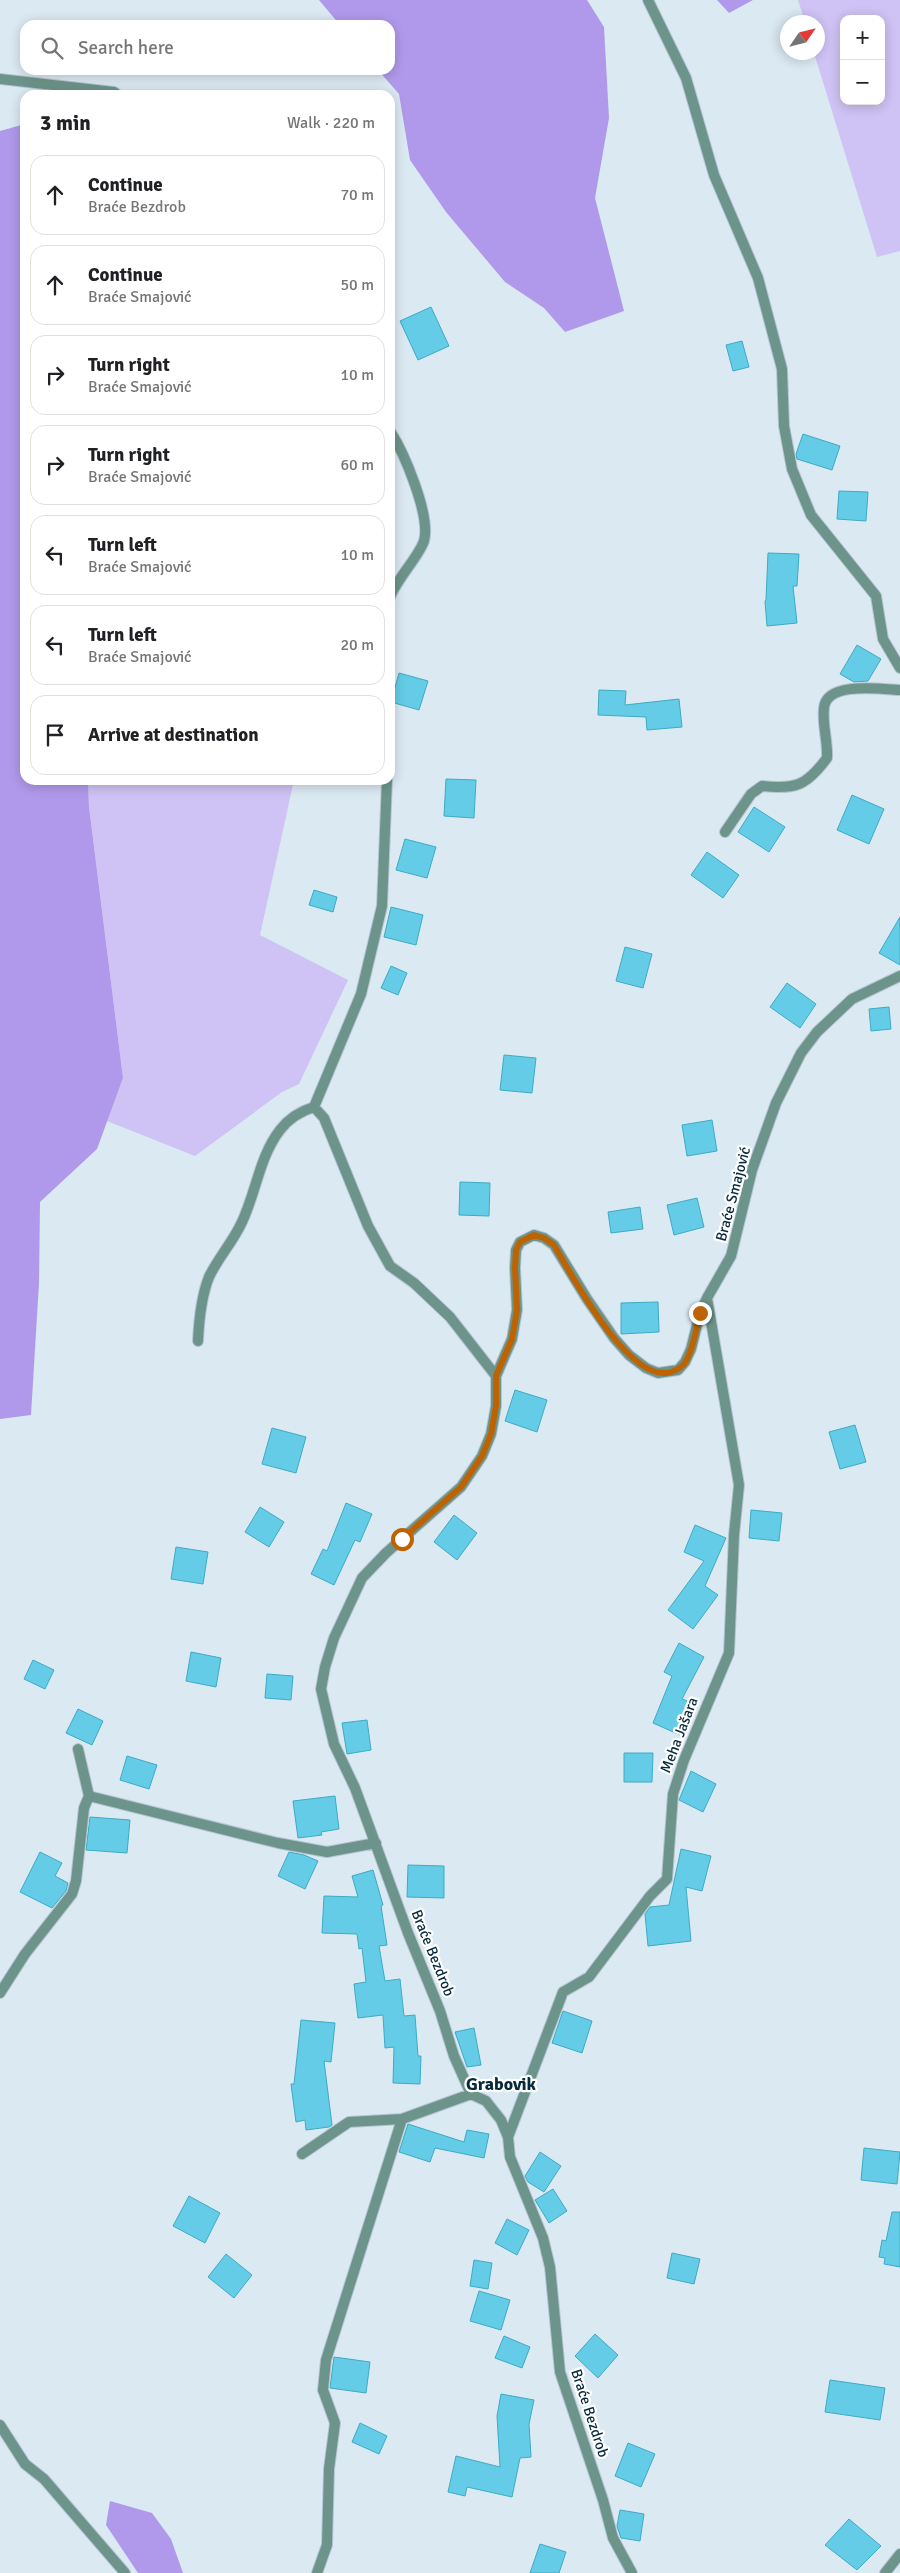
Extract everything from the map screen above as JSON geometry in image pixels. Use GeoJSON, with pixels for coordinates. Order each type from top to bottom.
{"type":"FeatureCollection","features":[{"type":"Feature","properties":{"kind":"street"},"geometry":{"type":"LineString","coordinates":[[648,0],[686,78],[714,175],[758,278],[782,369],[784,426],[792,470],[811,515],[876,596],[883,639],[900,668]]}},
{"type":"Feature","properties":{"kind":"street"},"geometry":{"type":"LineString","coordinates":[[0,79],[96,90]]}},
{"type":"Feature","properties":{"kind":"street"},"geometry":{"type":"LineString","coordinates":[[395,438],[401,447],[422,504],[424,540],[395,589]]}},
{"type":"Feature","properties":{"kind":"street"},"geometry":{"type":"LineString","coordinates":[[725,832],[752,794],[762,786],[780,788],[803,782],[811,778],[827,758],[824,706],[830,696],[841,690],[900,690]]}},
{"type":"Feature","properties":{"kind":"street"},"geometry":{"type":"LineString","coordinates":[[198,1341],[200,1308],[210,1277],[241,1225],[267,1148],[281,1128],[300,1112],[314,1107],[361,994],[382,906],[387,785]]}},
{"type":"Feature","properties":{"kind":"street","name":"Braće Smajović"},"geometry":{"type":"LineString","coordinates":[[496,1376],[512,1339],[517,1310],[516,1250],[520,1242],[526,1237],[534,1235],[544,1238],[554,1245],[614,1338],[629,1355],[646,1368],[658,1373],[678,1370],[686,1362],[707,1298],[731,1256],[752,1170],[776,1103],[800,1053],[818,1032],[852,999],[900,976]]}},
{"type":"Feature","properties":{"kind":"street"},"geometry":{"type":"LineString","coordinates":[[314,1107],[324,1118],[368,1226],[390,1266],[414,1283],[450,1317],[496,1376]]}},
{"type":"Feature","properties":{"kind":"street","name":"Meha Jašara"},"geometry":{"type":"LineString","coordinates":[[508,2137],[563,1992],[589,1977],[650,1896],[667,1879],[673,1794],[684,1760],[729,1653],[734,1535],[739,1485],[707,1298]]}},
{"type":"Feature","properties":{"kind":"street","name":"Braće Bezdrob"},"geometry":{"type":"LineString","coordinates":[[496,1376],[496,1406],[491,1434],[482,1456],[461,1487],[386,1553],[362,1578],[334,1638],[324,1666],[321,1689],[326,1720],[334,1744],[355,1788],[440,2011],[454,2056],[471,2094],[486,2101],[501,2120],[508,2137],[510,2157],[543,2238],[550,2267],[560,2372],[604,2500],[613,2538],[632,2573]]}},
{"type":"Feature","properties":{"kind":"street"},"geometry":{"type":"LineString","coordinates":[[0,1993],[29,1948],[72,1894],[76,1881],[84,1808],[88,1796],[78,1749]]}},
{"type":"Feature","properties":{"kind":"street"},"geometry":{"type":"LineString","coordinates":[[88,1796],[278,1843],[327,1852],[376,1843]]}},
{"type":"Feature","properties":{"kind":"street"},"geometry":{"type":"LineString","coordinates":[[302,2154],[350,2122],[402,2119],[471,2094]]}},
{"type":"Feature","properties":{"kind":"street"},"geometry":{"type":"LineString","coordinates":[[318,2573],[327,2545],[329,2469],[335,2423],[323,2390],[326,2360],[402,2119]]}},
{"type":"Feature","properties":{"kind":"street"},"geometry":{"type":"LineString","coordinates":[[0,2425],[26,2464],[44,2479],[125,2573]]}},
{"type":"Feature","properties":{"kind":"street"},"geometry":{"type":"LineString","coordinates":[[885,2573],[900,2554]]}},
{"type":"Feature","properties":{"kind":"shaded area"},"geometry":{"type":"Polygon","coordinates":[[[319,0],[587,0],[604,27],[609,118],[595,198],[624,311],[565,332],[544,308],[505,282],[446,212],[410,160],[399,94],[382,75],[395,75],[395,20],[336,20],[319,0]]]}},
{"type":"Feature","properties":{"kind":"shaded area"},"geometry":{"type":"Polygon","coordinates":[[[717,0],[753,0],[729,13],[717,0]]]}},
{"type":"Feature","properties":{"kind":"shaded area"},"geometry":{"type":"Polygon","coordinates":[[[798,0],[900,0],[900,251],[877,257],[816,60],[825,60],[825,15],[803,15],[798,0]]]}},
{"type":"Feature","properties":{"kind":"shaded area"},"geometry":{"type":"Polygon","coordinates":[[[20,125],[20,785],[88,785],[89,807],[123,1078],[97,1149],[40,1202],[39,1283],[31,1415],[0,1419],[0,131],[20,125]]]}},
{"type":"Feature","properties":{"kind":"shaded area"},"geometry":{"type":"Polygon","coordinates":[[[88,785],[293,785],[260,935],[348,980],[299,1084],[282,1092],[195,1156],[107,1121],[123,1078],[89,807],[88,785]]]}},
{"type":"Feature","properties":{"kind":"shaded area"},"geometry":{"type":"Polygon","coordinates":[[[110,2501],[152,2513],[171,2539],[183,2573],[138,2573],[106,2525],[110,2501]]]}},
{"type":"Feature","properties":{"kind":"building"},"geometry":{"type":"Polygon","coordinates":[[[431,307],[449,346],[418,360],[400,321],[431,307]]]}},
{"type":"Feature","properties":{"kind":"building"},"geometry":{"type":"Polygon","coordinates":[[[742,341],[749,367],[733,371],[726,345],[742,341]]]}},
{"type":"Feature","properties":{"kind":"building"},"geometry":{"type":"Polygon","coordinates":[[[803,434],[840,446],[832,470],[797,459],[796,454],[803,434]]]}},
{"type":"Feature","properties":{"kind":"building"},"geometry":{"type":"Polygon","coordinates":[[[839,491],[868,492],[866,521],[837,519],[839,491]]]}},
{"type":"Feature","properties":{"kind":"building"},"geometry":{"type":"Polygon","coordinates":[[[768,553],[799,554],[797,586],[793,586],[797,623],[767,626],[765,601],[768,553]]]}},
{"type":"Feature","properties":{"kind":"building"},"geometry":{"type":"Polygon","coordinates":[[[857,645],[881,659],[868,681],[854,682],[840,674],[857,645]]]}},
{"type":"Feature","properties":{"kind":"building"},"geometry":{"type":"Polygon","coordinates":[[[399,673],[428,681],[419,710],[395,703],[395,688],[399,673]]]}},
{"type":"Feature","properties":{"kind":"building"},"geometry":{"type":"Polygon","coordinates":[[[599,690],[626,691],[625,705],[679,699],[682,727],[647,730],[646,717],[598,715],[599,690]]]}},
{"type":"Feature","properties":{"kind":"building"},"geometry":{"type":"Polygon","coordinates":[[[446,779],[476,780],[474,818],[444,816],[446,779]]]}},
{"type":"Feature","properties":{"kind":"building"},"geometry":{"type":"Polygon","coordinates":[[[852,795],[884,809],[869,844],[837,830],[852,795]]]}},
{"type":"Feature","properties":{"kind":"building"},"geometry":{"type":"Polygon","coordinates":[[[754,807],[785,827],[769,852],[738,832],[754,807]]]}},
{"type":"Feature","properties":{"kind":"building"},"geometry":{"type":"Polygon","coordinates":[[[405,839],[436,847],[427,878],[396,870],[405,839]]]}},
{"type":"Feature","properties":{"kind":"building"},"geometry":{"type":"Polygon","coordinates":[[[707,852],[739,875],[723,898],[691,875],[707,852]]]}},
{"type":"Feature","properties":{"kind":"building"},"geometry":{"type":"Polygon","coordinates":[[[314,890],[337,897],[333,912],[309,905],[314,890]]]}},
{"type":"Feature","properties":{"kind":"building"},"geometry":{"type":"Polygon","coordinates":[[[391,907],[423,915],[416,945],[384,937],[391,907]]]}},
{"type":"Feature","properties":{"kind":"building"},"geometry":{"type":"Polygon","coordinates":[[[900,917],[900,965],[879,953],[900,917]]]}},
{"type":"Feature","properties":{"kind":"building"},"geometry":{"type":"Polygon","coordinates":[[[625,947],[652,954],[643,988],[616,981],[625,947]]]}},
{"type":"Feature","properties":{"kind":"building"},"geometry":{"type":"Polygon","coordinates":[[[391,966],[407,973],[398,995],[381,988],[391,966]]]}},
{"type":"Feature","properties":{"kind":"building"},"geometry":{"type":"Polygon","coordinates":[[[787,983],[816,1004],[800,1028],[770,1007],[787,983]]]}},
{"type":"Feature","properties":{"kind":"building"},"geometry":{"type":"Polygon","coordinates":[[[889,1007],[891,1029],[871,1031],[869,1009],[889,1007]]]}},
{"type":"Feature","properties":{"kind":"building"},"geometry":{"type":"Polygon","coordinates":[[[504,1055],[536,1058],[532,1093],[500,1090],[504,1055]]]}},
{"type":"Feature","properties":{"kind":"building"},"geometry":{"type":"Polygon","coordinates":[[[712,1120],[717,1151],[687,1156],[682,1125],[712,1120]]]}},
{"type":"Feature","properties":{"kind":"building"},"geometry":{"type":"Polygon","coordinates":[[[460,1182],[490,1183],[489,1216],[459,1215],[460,1182]]]}},
{"type":"Feature","properties":{"kind":"building"},"geometry":{"type":"Polygon","coordinates":[[[697,1198],[704,1227],[674,1235],[667,1205],[697,1198]]]}},
{"type":"Feature","properties":{"kind":"building"},"geometry":{"type":"Polygon","coordinates":[[[640,1207],[643,1229],[611,1233],[608,1212],[640,1207]]]}},
{"type":"Feature","properties":{"kind":"building"},"geometry":{"type":"Polygon","coordinates":[[[658,1302],[659,1332],[621,1334],[621,1303],[658,1302]]]}},
{"type":"Feature","properties":{"kind":"building"},"geometry":{"type":"Polygon","coordinates":[[[515,1390],[547,1400],[537,1432],[505,1421],[515,1390]]]}},
{"type":"Feature","properties":{"kind":"building"},"geometry":{"type":"Polygon","coordinates":[[[855,1425],[866,1462],[840,1469],[829,1432],[855,1425]]]}},
{"type":"Feature","properties":{"kind":"building"},"geometry":{"type":"Polygon","coordinates":[[[272,1428],[306,1437],[296,1473],[262,1464],[272,1428]]]}},
{"type":"Feature","properties":{"kind":"building"},"geometry":{"type":"Polygon","coordinates":[[[346,1503],[372,1514],[360,1542],[355,1540],[334,1585],[311,1574],[323,1549],[327,1551],[346,1503]]]}},
{"type":"Feature","properties":{"kind":"building"},"geometry":{"type":"Polygon","coordinates":[[[260,1507],[284,1522],[269,1547],[245,1532],[260,1507]]]}},
{"type":"Feature","properties":{"kind":"building"},"geometry":{"type":"Polygon","coordinates":[[[751,1510],[782,1513],[779,1541],[749,1538],[751,1510]]]}},
{"type":"Feature","properties":{"kind":"building"},"geometry":{"type":"Polygon","coordinates":[[[454,1515],[477,1533],[457,1560],[434,1542],[454,1515]]]}},
{"type":"Feature","properties":{"kind":"building"},"geometry":{"type":"Polygon","coordinates":[[[695,1525],[726,1538],[705,1586],[718,1595],[693,1629],[668,1610],[704,1561],[684,1552],[695,1525]]]}},
{"type":"Feature","properties":{"kind":"building"},"geometry":{"type":"Polygon","coordinates":[[[176,1547],[208,1552],[203,1584],[171,1579],[176,1547]]]}},
{"type":"Feature","properties":{"kind":"building"},"geometry":{"type":"Polygon","coordinates":[[[679,1643],[704,1657],[682,1699],[693,1703],[680,1735],[653,1723],[672,1676],[664,1672],[679,1643]]]}},
{"type":"Feature","properties":{"kind":"building"},"geometry":{"type":"Polygon","coordinates":[[[191,1652],[221,1658],[216,1687],[186,1681],[191,1652]]]}},
{"type":"Feature","properties":{"kind":"building"},"geometry":{"type":"Polygon","coordinates":[[[33,1660],[54,1670],[45,1689],[24,1679],[33,1660]]]}},
{"type":"Feature","properties":{"kind":"building"},"geometry":{"type":"Polygon","coordinates":[[[267,1674],[293,1676],[291,1700],[265,1698],[267,1674]]]}},
{"type":"Feature","properties":{"kind":"building"},"geometry":{"type":"Polygon","coordinates":[[[78,1709],[103,1721],[92,1745],[66,1733],[78,1709]]]}},
{"type":"Feature","properties":{"kind":"building"},"geometry":{"type":"Polygon","coordinates":[[[367,1720],[371,1750],[347,1754],[342,1723],[367,1720]]]}},
{"type":"Feature","properties":{"kind":"building"},"geometry":{"type":"Polygon","coordinates":[[[624,1753],[653,1753],[652,1782],[624,1782],[624,1753]]]}},
{"type":"Feature","properties":{"kind":"building"},"geometry":{"type":"Polygon","coordinates":[[[127,1756],[157,1765],[149,1789],[120,1780],[127,1756]]]}},
{"type":"Feature","properties":{"kind":"building"},"geometry":{"type":"Polygon","coordinates":[[[691,1771],[716,1784],[703,1812],[679,1800],[691,1771]]]}},
{"type":"Feature","properties":{"kind":"building"},"geometry":{"type":"Polygon","coordinates":[[[335,1796],[339,1829],[321,1832],[322,1835],[298,1838],[293,1801],[335,1796]]]}},
{"type":"Feature","properties":{"kind":"building"},"geometry":{"type":"Polygon","coordinates":[[[90,1817],[130,1820],[127,1853],[86,1850],[90,1817]]]}},
{"type":"Feature","properties":{"kind":"building"},"geometry":{"type":"Polygon","coordinates":[[[681,1849],[711,1856],[702,1891],[686,1887],[691,1941],[648,1946],[645,1914],[650,1907],[669,1905],[681,1849]]]}},
{"type":"Feature","properties":{"kind":"building"},"geometry":{"type":"Polygon","coordinates":[[[40,1852],[62,1863],[55,1876],[68,1883],[66,1891],[52,1908],[20,1892],[40,1852]]]}},
{"type":"Feature","properties":{"kind":"building"},"geometry":{"type":"Polygon","coordinates":[[[289,1852],[304,1855],[318,1861],[305,1889],[278,1876],[289,1852]]]}},
{"type":"Feature","properties":{"kind":"building"},"geometry":{"type":"Polygon","coordinates":[[[408,1865],[444,1866],[444,1898],[407,1897],[408,1865]]]}},
{"type":"Feature","properties":{"kind":"building"},"geometry":{"type":"Polygon","coordinates":[[[373,1870],[383,1905],[381,1906],[387,1945],[379,1946],[385,1981],[400,1979],[404,2016],[415,2015],[418,2056],[421,2056],[420,2084],[393,2083],[394,2047],[385,2048],[383,2015],[358,2018],[354,1984],[366,1982],[362,1948],[359,1949],[357,1934],[322,1933],[324,1896],[358,1897],[352,1876],[373,1870]]]}},
{"type":"Feature","properties":{"kind":"building"},"geometry":{"type":"Polygon","coordinates":[[[563,2011],[592,2021],[582,2053],[552,2043],[563,2011]]]}},
{"type":"Feature","properties":{"kind":"building"},"geometry":{"type":"Polygon","coordinates":[[[301,2020],[335,2023],[331,2062],[324,2061],[332,2125],[329,2127],[306,2130],[305,2120],[296,2122],[291,2084],[294,2084],[301,2020]]]}},
{"type":"Feature","properties":{"kind":"building"},"geometry":{"type":"Polygon","coordinates":[[[474,2028],[481,2065],[467,2067],[455,2032],[474,2028]]]}},
{"type":"Feature","properties":{"kind":"building"},"geometry":{"type":"Polygon","coordinates":[[[408,2124],[464,2142],[467,2130],[489,2134],[484,2158],[435,2148],[430,2162],[399,2152],[408,2124]]]}},
{"type":"Feature","properties":{"kind":"building"},"geometry":{"type":"Polygon","coordinates":[[[864,2148],[900,2152],[897,2184],[861,2180],[864,2148]]]}},
{"type":"Feature","properties":{"kind":"building"},"geometry":{"type":"Polygon","coordinates":[[[540,2152],[561,2166],[544,2192],[528,2182],[525,2176],[540,2152]]]}},
{"type":"Feature","properties":{"kind":"building"},"geometry":{"type":"Polygon","coordinates":[[[553,2189],[567,2211],[549,2223],[535,2200],[553,2189]]]}},
{"type":"Feature","properties":{"kind":"building"},"geometry":{"type":"Polygon","coordinates":[[[189,2196],[220,2213],[205,2243],[173,2226],[189,2196]]]}},
{"type":"Feature","properties":{"kind":"building"},"geometry":{"type":"Polygon","coordinates":[[[892,2212],[900,2212],[900,2267],[884,2264],[885,2258],[879,2257],[882,2240],[886,2241],[892,2212]]]}},
{"type":"Feature","properties":{"kind":"building"},"geometry":{"type":"Polygon","coordinates":[[[507,2219],[529,2230],[517,2255],[495,2243],[507,2219]]]}},
{"type":"Feature","properties":{"kind":"building"},"geometry":{"type":"Polygon","coordinates":[[[672,2253],[700,2259],[694,2284],[667,2278],[672,2253]]]}},
{"type":"Feature","properties":{"kind":"building"},"geometry":{"type":"Polygon","coordinates":[[[226,2254],[252,2275],[234,2298],[208,2277],[226,2254]]]}},
{"type":"Feature","properties":{"kind":"building"},"geometry":{"type":"Polygon","coordinates":[[[474,2260],[492,2263],[488,2289],[470,2286],[474,2260]]]}},
{"type":"Feature","properties":{"kind":"building"},"geometry":{"type":"Polygon","coordinates":[[[479,2291],[510,2300],[501,2330],[470,2321],[479,2291]]]}},
{"type":"Feature","properties":{"kind":"building"},"geometry":{"type":"Polygon","coordinates":[[[595,2334],[618,2355],[598,2378],[575,2356],[595,2334]]]}},
{"type":"Feature","properties":{"kind":"building"},"geometry":{"type":"Polygon","coordinates":[[[504,2336],[530,2347],[522,2368],[495,2358],[504,2336]]]}},
{"type":"Feature","properties":{"kind":"building"},"geometry":{"type":"Polygon","coordinates":[[[334,2357],[370,2362],[366,2393],[330,2388],[334,2357]]]}},
{"type":"Feature","properties":{"kind":"building"},"geometry":{"type":"Polygon","coordinates":[[[830,2380],[885,2388],[880,2420],[825,2412],[830,2380]]]}},
{"type":"Feature","properties":{"kind":"building"},"geometry":{"type":"Polygon","coordinates":[[[501,2394],[534,2400],[529,2424],[531,2457],[520,2458],[512,2497],[467,2487],[465,2496],[448,2492],[456,2456],[500,2467],[497,2416],[501,2394]]]}},
{"type":"Feature","properties":{"kind":"building"},"geometry":{"type":"Polygon","coordinates":[[[360,2423],[387,2436],[379,2454],[352,2442],[360,2423]]]}},
{"type":"Feature","properties":{"kind":"building"},"geometry":{"type":"Polygon","coordinates":[[[628,2443],[655,2454],[641,2487],[615,2476],[628,2443]]]}},
{"type":"Feature","properties":{"kind":"building"},"geometry":{"type":"Polygon","coordinates":[[[620,2510],[644,2514],[640,2541],[621,2538],[617,2526],[620,2510]]]}},
{"type":"Feature","properties":{"kind":"building"},"geometry":{"type":"Polygon","coordinates":[[[849,2519],[881,2546],[857,2570],[825,2545],[849,2519]]]}},
{"type":"Feature","properties":{"kind":"building"},"geometry":{"type":"Polygon","coordinates":[[[540,2544],[566,2552],[559,2573],[530,2573],[540,2544]]]}},
{"type":"Feature","properties":{"kind":"district","name":"Grabovik"},"geometry":{"type":"Point","coordinates":[501,2084]}},
{"type":"Feature","properties":{"kind":"route"},"geometry":{"type":"LineString","coordinates":[[402,1539],[461,1487],[482,1456],[491,1434],[496,1406],[496,1376],[512,1339],[517,1310],[516,1250],[520,1242],[526,1237],[534,1235],[544,1238],[554,1245],[587,1299],[614,1338],[629,1355],[646,1368],[658,1373],[668,1373],[678,1370],[686,1362],[700,1313]]}}]}
